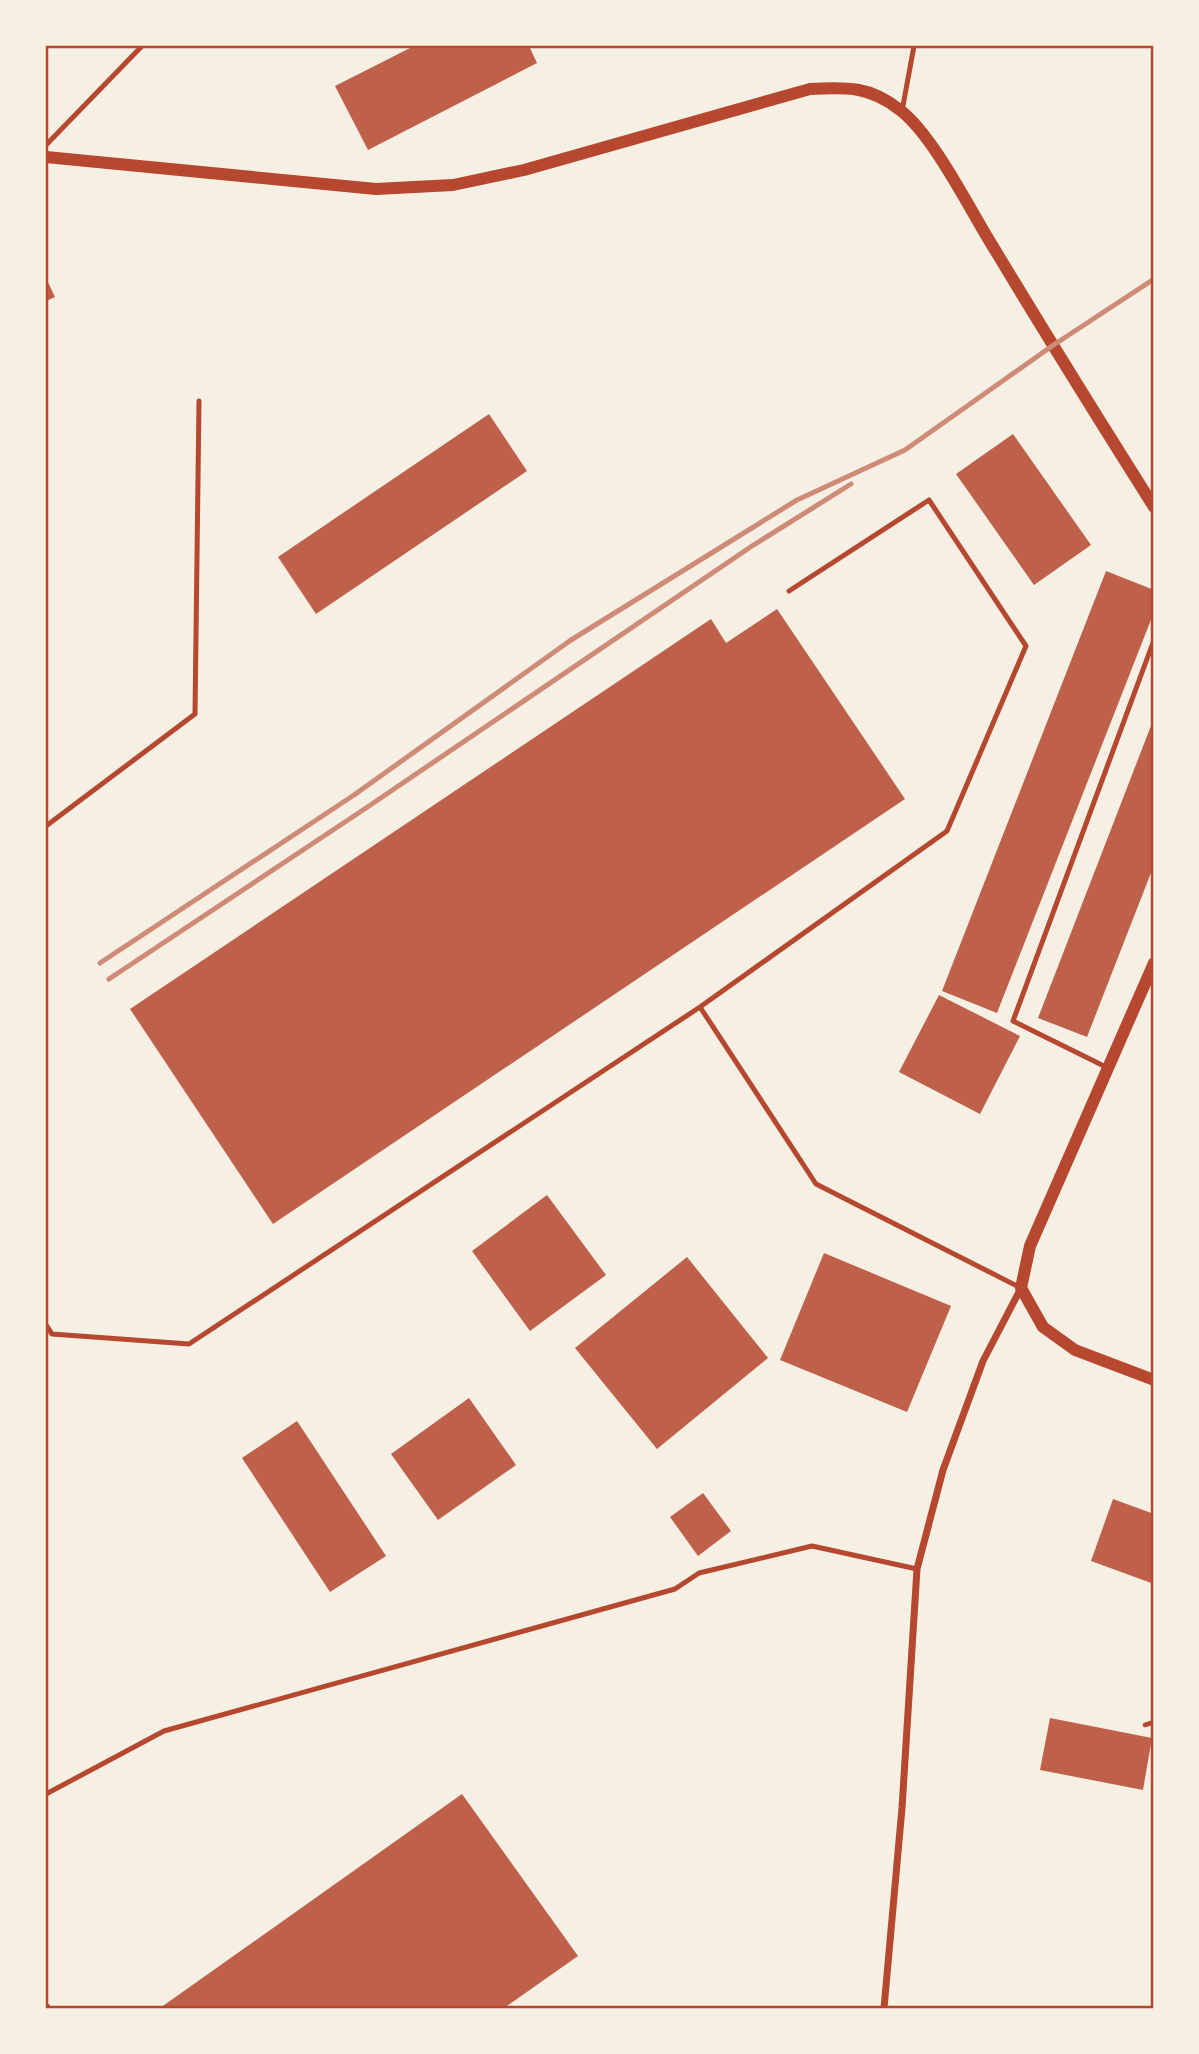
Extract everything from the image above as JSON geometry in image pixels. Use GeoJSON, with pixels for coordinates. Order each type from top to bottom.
{"type":"FeatureCollection","features":[{"type":"Feature","properties":{"kind":"street"},"geometry":{"type":"LineString","coordinates":[[46,157],[316,185],[376,189],[453,185],[524,170],[810,89],[846,87],[877,94],[902,111],[921,132],[942,163],[1153,507]]}},
{"type":"Feature","properties":{"kind":"street"},"geometry":{"type":"LineString","coordinates":[[884,2008],[902,1808],[917,1569],[943,1470],[979,1373],[1021,1288],[1030,1246],[1153,963]]}},
{"type":"Feature","properties":{"kind":"street"},"geometry":{"type":"LineString","coordinates":[[1021,1288],[1043,1327],[1075,1350],[1153,1380]]}},
{"type":"Feature","properties":{"kind":"lane"},"geometry":{"type":"LineString","coordinates":[[46,145],[142,46]]}},
{"type":"Feature","properties":{"kind":"lane"},"geometry":{"type":"LineString","coordinates":[[902,111],[914,46]]}},
{"type":"Feature","properties":{"kind":"lane"},"geometry":{"type":"LineString","coordinates":[[46,826],[195,714],[199,401]]}},
{"type":"Feature","properties":{"kind":"lane"},"geometry":{"type":"LineString","coordinates":[[46,1325],[52,1334],[189,1344],[700,1007],[947,831],[1026,646],[929,500],[789,592]]}},
{"type":"Feature","properties":{"kind":"lane"},"geometry":{"type":"LineString","coordinates":[[1108,1069],[1013,1021],[1153,639]]}},
{"type":"Feature","properties":{"kind":"lane"},"geometry":{"type":"LineString","coordinates":[[700,1007],[816,1184],[1021,1288]]}},
{"type":"Feature","properties":{"kind":"lane"},"geometry":{"type":"LineString","coordinates":[[46,1794],[164,1731],[675,1589],[699,1573],[812,1546],[917,1569]]}},
{"type":"Feature","properties":{"kind":"path"},"geometry":{"type":"LineString","coordinates":[[1145,1725],[1153,1722]]}},
{"type":"Feature","properties":{"kind":"building"},"geometry":{"type":"Polygon","coordinates":[[[414,46],[529,46],[537,63],[368,150],[335,86],[414,46]]]}},
{"type":"Feature","properties":{"kind":"building"},"geometry":{"type":"Polygon","coordinates":[[[46,278],[55,297],[46,301],[46,278]]]}},
{"type":"Feature","properties":{"kind":"building"},"geometry":{"type":"Polygon","coordinates":[[[489,414],[527,471],[316,614],[278,557],[489,414]]]}},
{"type":"Feature","properties":{"kind":"building"},"geometry":{"type":"Polygon","coordinates":[[[1013,434],[1091,545],[1034,585],[956,474],[1013,434]]]}},
{"type":"Feature","properties":{"kind":"building"},"geometry":{"type":"Polygon","coordinates":[[[1106,571],[1154,590],[1154,612],[997,1013],[942,991],[1106,571]]]}},
{"type":"Feature","properties":{"kind":"building"},"geometry":{"type":"Polygon","coordinates":[[[777,609],[905,799],[273,1224],[130,1009],[711,619],[726,643],[777,609]]]}},
{"type":"Feature","properties":{"kind":"building"},"geometry":{"type":"Polygon","coordinates":[[[1154,718],[1154,865],[1087,1037],[1038,1018],[1154,718]]]}},
{"type":"Feature","properties":{"kind":"building"},"geometry":{"type":"Polygon","coordinates":[[[939,995],[1020,1036],[980,1114],[899,1072],[939,995]]]}},
{"type":"Feature","properties":{"kind":"building"},"geometry":{"type":"Polygon","coordinates":[[[547,1195],[606,1275],[530,1331],[472,1251],[547,1195]]]}},
{"type":"Feature","properties":{"kind":"building"},"geometry":{"type":"Polygon","coordinates":[[[824,1253],[951,1306],[907,1412],[780,1360],[824,1253]]]}},
{"type":"Feature","properties":{"kind":"building"},"geometry":{"type":"Polygon","coordinates":[[[687,1257],[768,1358],[657,1449],[575,1348],[687,1257]]]}},
{"type":"Feature","properties":{"kind":"building"},"geometry":{"type":"Polygon","coordinates":[[[469,1398],[516,1465],[438,1520],[391,1454],[469,1398]]]}},
{"type":"Feature","properties":{"kind":"building"},"geometry":{"type":"Polygon","coordinates":[[[297,1421],[386,1556],[330,1592],[242,1458],[297,1421]]]}},
{"type":"Feature","properties":{"kind":"building"},"geometry":{"type":"Polygon","coordinates":[[[703,1493],[731,1531],[698,1556],[670,1517],[703,1493]]]}},
{"type":"Feature","properties":{"kind":"building"},"geometry":{"type":"Polygon","coordinates":[[[1113,1499],[1154,1514],[1154,1584],[1091,1561],[1113,1499]]]}},
{"type":"Feature","properties":{"kind":"building"},"geometry":{"type":"Polygon","coordinates":[[[1050,1718],[1152,1738],[1143,1790],[1040,1770],[1050,1718]]]}},
{"type":"Feature","properties":{"kind":"building"},"geometry":{"type":"Polygon","coordinates":[[[462,1794],[578,1956],[504,2008],[160,2008],[462,1794]]]}},
{"type":"Feature","properties":{"kind":"railway"},"geometry":{"type":"LineString","coordinates":[[100,963],[354,795],[571,640],[797,500],[905,450],[1052,346],[1154,279]]}},
{"type":"Feature","properties":{"kind":"railway"},"geometry":{"type":"LineString","coordinates":[[109,979],[752,546],[851,484]]}}]}
